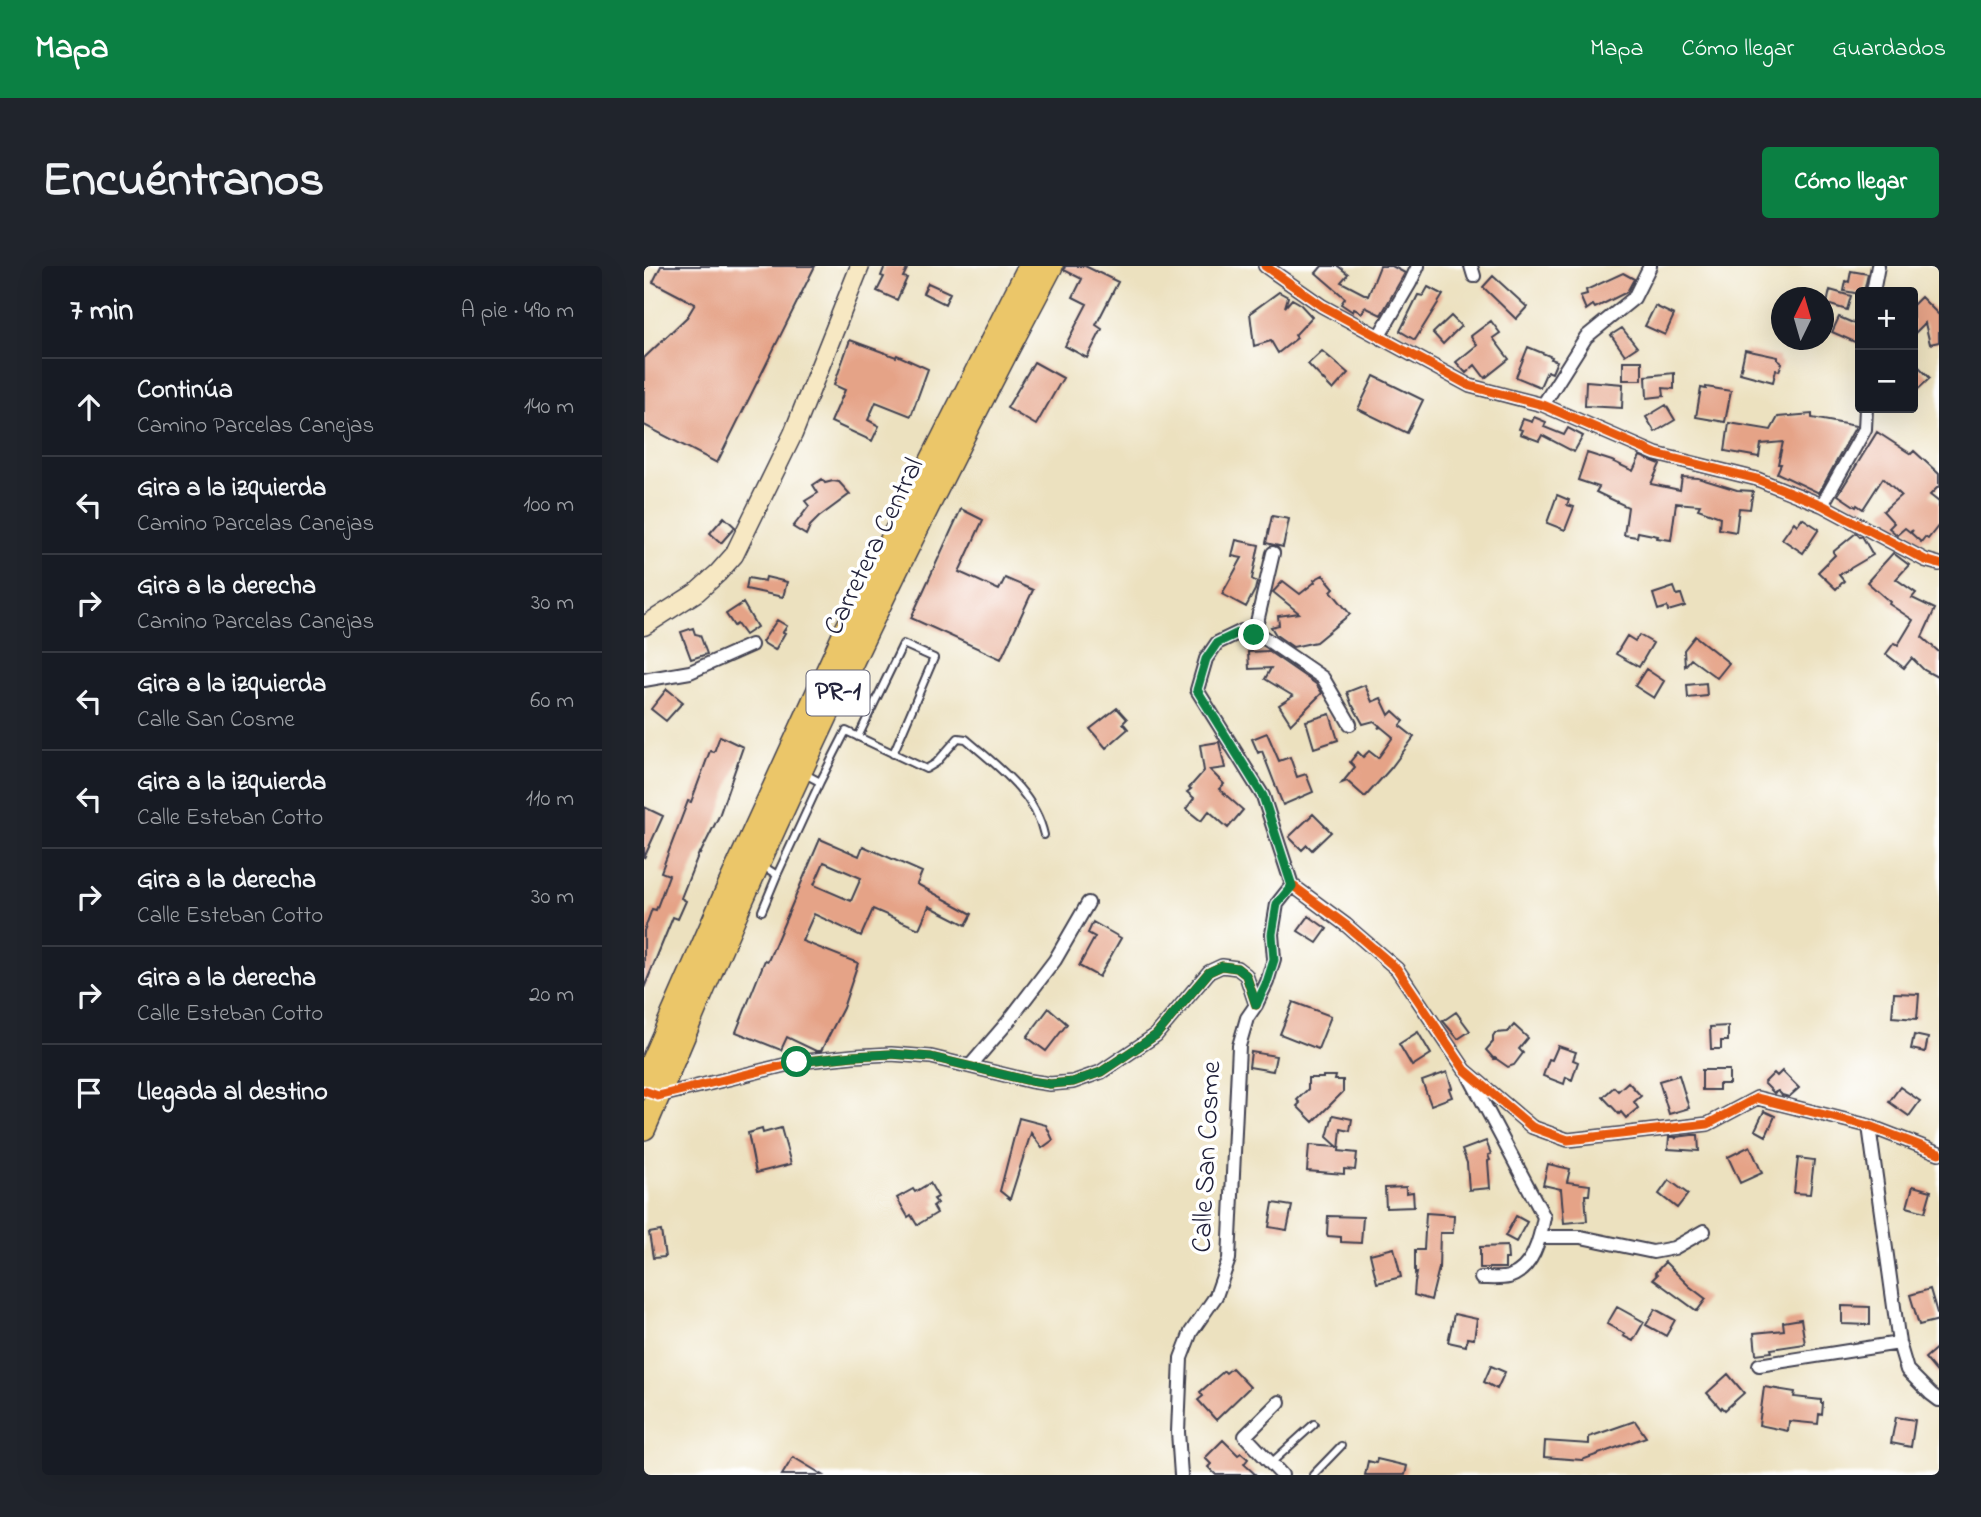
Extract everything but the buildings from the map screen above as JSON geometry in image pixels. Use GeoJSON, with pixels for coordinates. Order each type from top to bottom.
{"type":"FeatureCollection","features":[{"type":"Feature","properties":{"kind":"highway","name":"Carretera Central"},"geometry":{"type":"LineString","coordinates":[[644,1128],[649,1089],[727,891],[846,631],[1030,266]]}},
{"type":"Feature","properties":{"kind":"highway","name":"Carretera Central"},"geometry":{"type":"LineString","coordinates":[[649,1089],[768,869],[810,777],[862,642],[950,462],[1051,266]]}},
{"type":"Feature","properties":{"kind":"street"},"geometry":{"type":"LineString","coordinates":[[644,625],[697,592],[734,555],[793,434],[860,266]]}},
{"type":"Feature","properties":{"kind":"street"},"geometry":{"type":"LineString","coordinates":[[1265,266],[1322,306],[1470,386],[1543,405],[1656,454],[1757,479],[1822,505],[1925,560],[1939,564]]}},
{"type":"Feature","properties":{"kind":"street"},"geometry":{"type":"LineString","coordinates":[[1379,336],[1418,266]]}},
{"type":"Feature","properties":{"kind":"street"},"geometry":{"type":"LineString","coordinates":[[1543,405],[1586,337],[1634,298],[1650,266]]}},
{"type":"Feature","properties":{"kind":"street"},"geometry":{"type":"LineString","coordinates":[[1875,287],[1878,266]]}},
{"type":"Feature","properties":{"kind":"street"},"geometry":{"type":"LineString","coordinates":[[1822,505],[1865,429],[1866,413]]}},
{"type":"Feature","properties":{"kind":"street"},"geometry":{"type":"LineString","coordinates":[[1254,635],[1273,553]]}},
{"type":"Feature","properties":{"kind":"street"},"geometry":{"type":"LineString","coordinates":[[1350,723],[1322,678],[1263,637],[1242,631],[1217,643],[1206,659],[1197,690],[1263,796],[1292,886],[1346,925],[1398,968],[1465,1070],[1544,1217],[1540,1237],[1528,1264],[1509,1277],[1480,1278]]}},
{"type":"Feature","properties":{"kind":"street"},"geometry":{"type":"LineString","coordinates":[[644,680],[690,672],[751,645]]}},
{"type":"Feature","properties":{"kind":"street","name":"Calle San Cosme"},"geometry":{"type":"LineString","coordinates":[[1181,1475],[1178,1432],[1181,1358],[1191,1332],[1216,1296],[1228,1259],[1239,1046],[1247,1018],[1267,982],[1274,960],[1272,934],[1277,904],[1292,886]]}},
{"type":"Feature","properties":{"kind":"street"},"geometry":{"type":"LineString","coordinates":[[970,1066],[1055,960],[1088,903]]}},
{"type":"Feature","properties":{"kind":"street"},"geometry":{"type":"LineString","coordinates":[[649,1089],[797,1062],[891,1054],[931,1057],[1030,1081],[1050,1084],[1073,1082],[1101,1072],[1156,1035],[1209,972],[1222,966],[1237,968],[1246,975],[1256,1005]]}},
{"type":"Feature","properties":{"kind":"street"},"geometry":{"type":"LineString","coordinates":[[1465,1070],[1532,1127],[1568,1140],[1708,1124],[1757,1098],[1869,1126],[1939,1153]]}},
{"type":"Feature","properties":{"kind":"street"},"geometry":{"type":"LineString","coordinates":[[1869,1126],[1899,1343],[1907,1370],[1939,1400]]}},
{"type":"Feature","properties":{"kind":"street"},"geometry":{"type":"LineString","coordinates":[[1540,1237],[1581,1237],[1653,1252],[1674,1248],[1704,1231]]}},
{"type":"Feature","properties":{"kind":"street"},"geometry":{"type":"LineString","coordinates":[[1759,1365],[1899,1343]]}},
{"type":"Feature","properties":{"kind":"street"},"geometry":{"type":"LineString","coordinates":[[1279,1402],[1245,1436],[1282,1475]]}},
{"type":"Feature","properties":{"kind":"lane"},"geometry":{"type":"LineString","coordinates":[[858,737],[903,644],[934,658],[893,754]]}},
{"type":"Feature","properties":{"kind":"lane"},"geometry":{"type":"LineString","coordinates":[[810,777],[846,731],[926,769],[936,763],[958,738],[966,739],[1019,786],[1041,819],[1044,835]]}},
{"type":"Feature","properties":{"kind":"lane"},"geometry":{"type":"LineString","coordinates":[[762,911],[768,869]]}},
{"type":"Feature","properties":{"kind":"lane"},"geometry":{"type":"LineString","coordinates":[[1270,1463],[1314,1424]]}},
{"type":"Feature","properties":{"kind":"lane"},"geometry":{"type":"LineString","coordinates":[[1313,1475],[1341,1446]]}},
{"type":"Feature","properties":{"kind":"cycle path"},"geometry":{"type":"LineString","coordinates":[[1265,266],[1322,306],[1470,386],[1543,405],[1656,454],[1757,479],[1822,505],[1925,560],[1939,564]]}},
{"type":"Feature","properties":{"kind":"cycle path"},"geometry":{"type":"LineString","coordinates":[[1292,885],[1346,925],[1397,969],[1465,1070],[1532,1127],[1568,1140],[1708,1124],[1757,1098],[1869,1126],[1939,1153]]}},
{"type":"Feature","properties":{"kind":"cycle path"},"geometry":{"type":"LineString","coordinates":[[644,1091],[658,1096],[797,1062],[891,1054],[931,1057],[1030,1081],[1050,1084],[1073,1082],[1101,1072],[1156,1035],[1209,972],[1222,966],[1237,968],[1246,975],[1256,1005]]}},
{"type":"Feature","properties":{"kind":"route"},"geometry":{"type":"LineString","coordinates":[[797,1062],[891,1054],[931,1057],[1030,1081],[1050,1084],[1073,1082],[1101,1072],[1156,1035],[1209,972],[1222,966],[1237,968],[1246,975],[1256,1005],[1274,960],[1272,934],[1277,904],[1292,886],[1263,796],[1197,690],[1206,659],[1217,643],[1242,631],[1254,635]]}}]}
